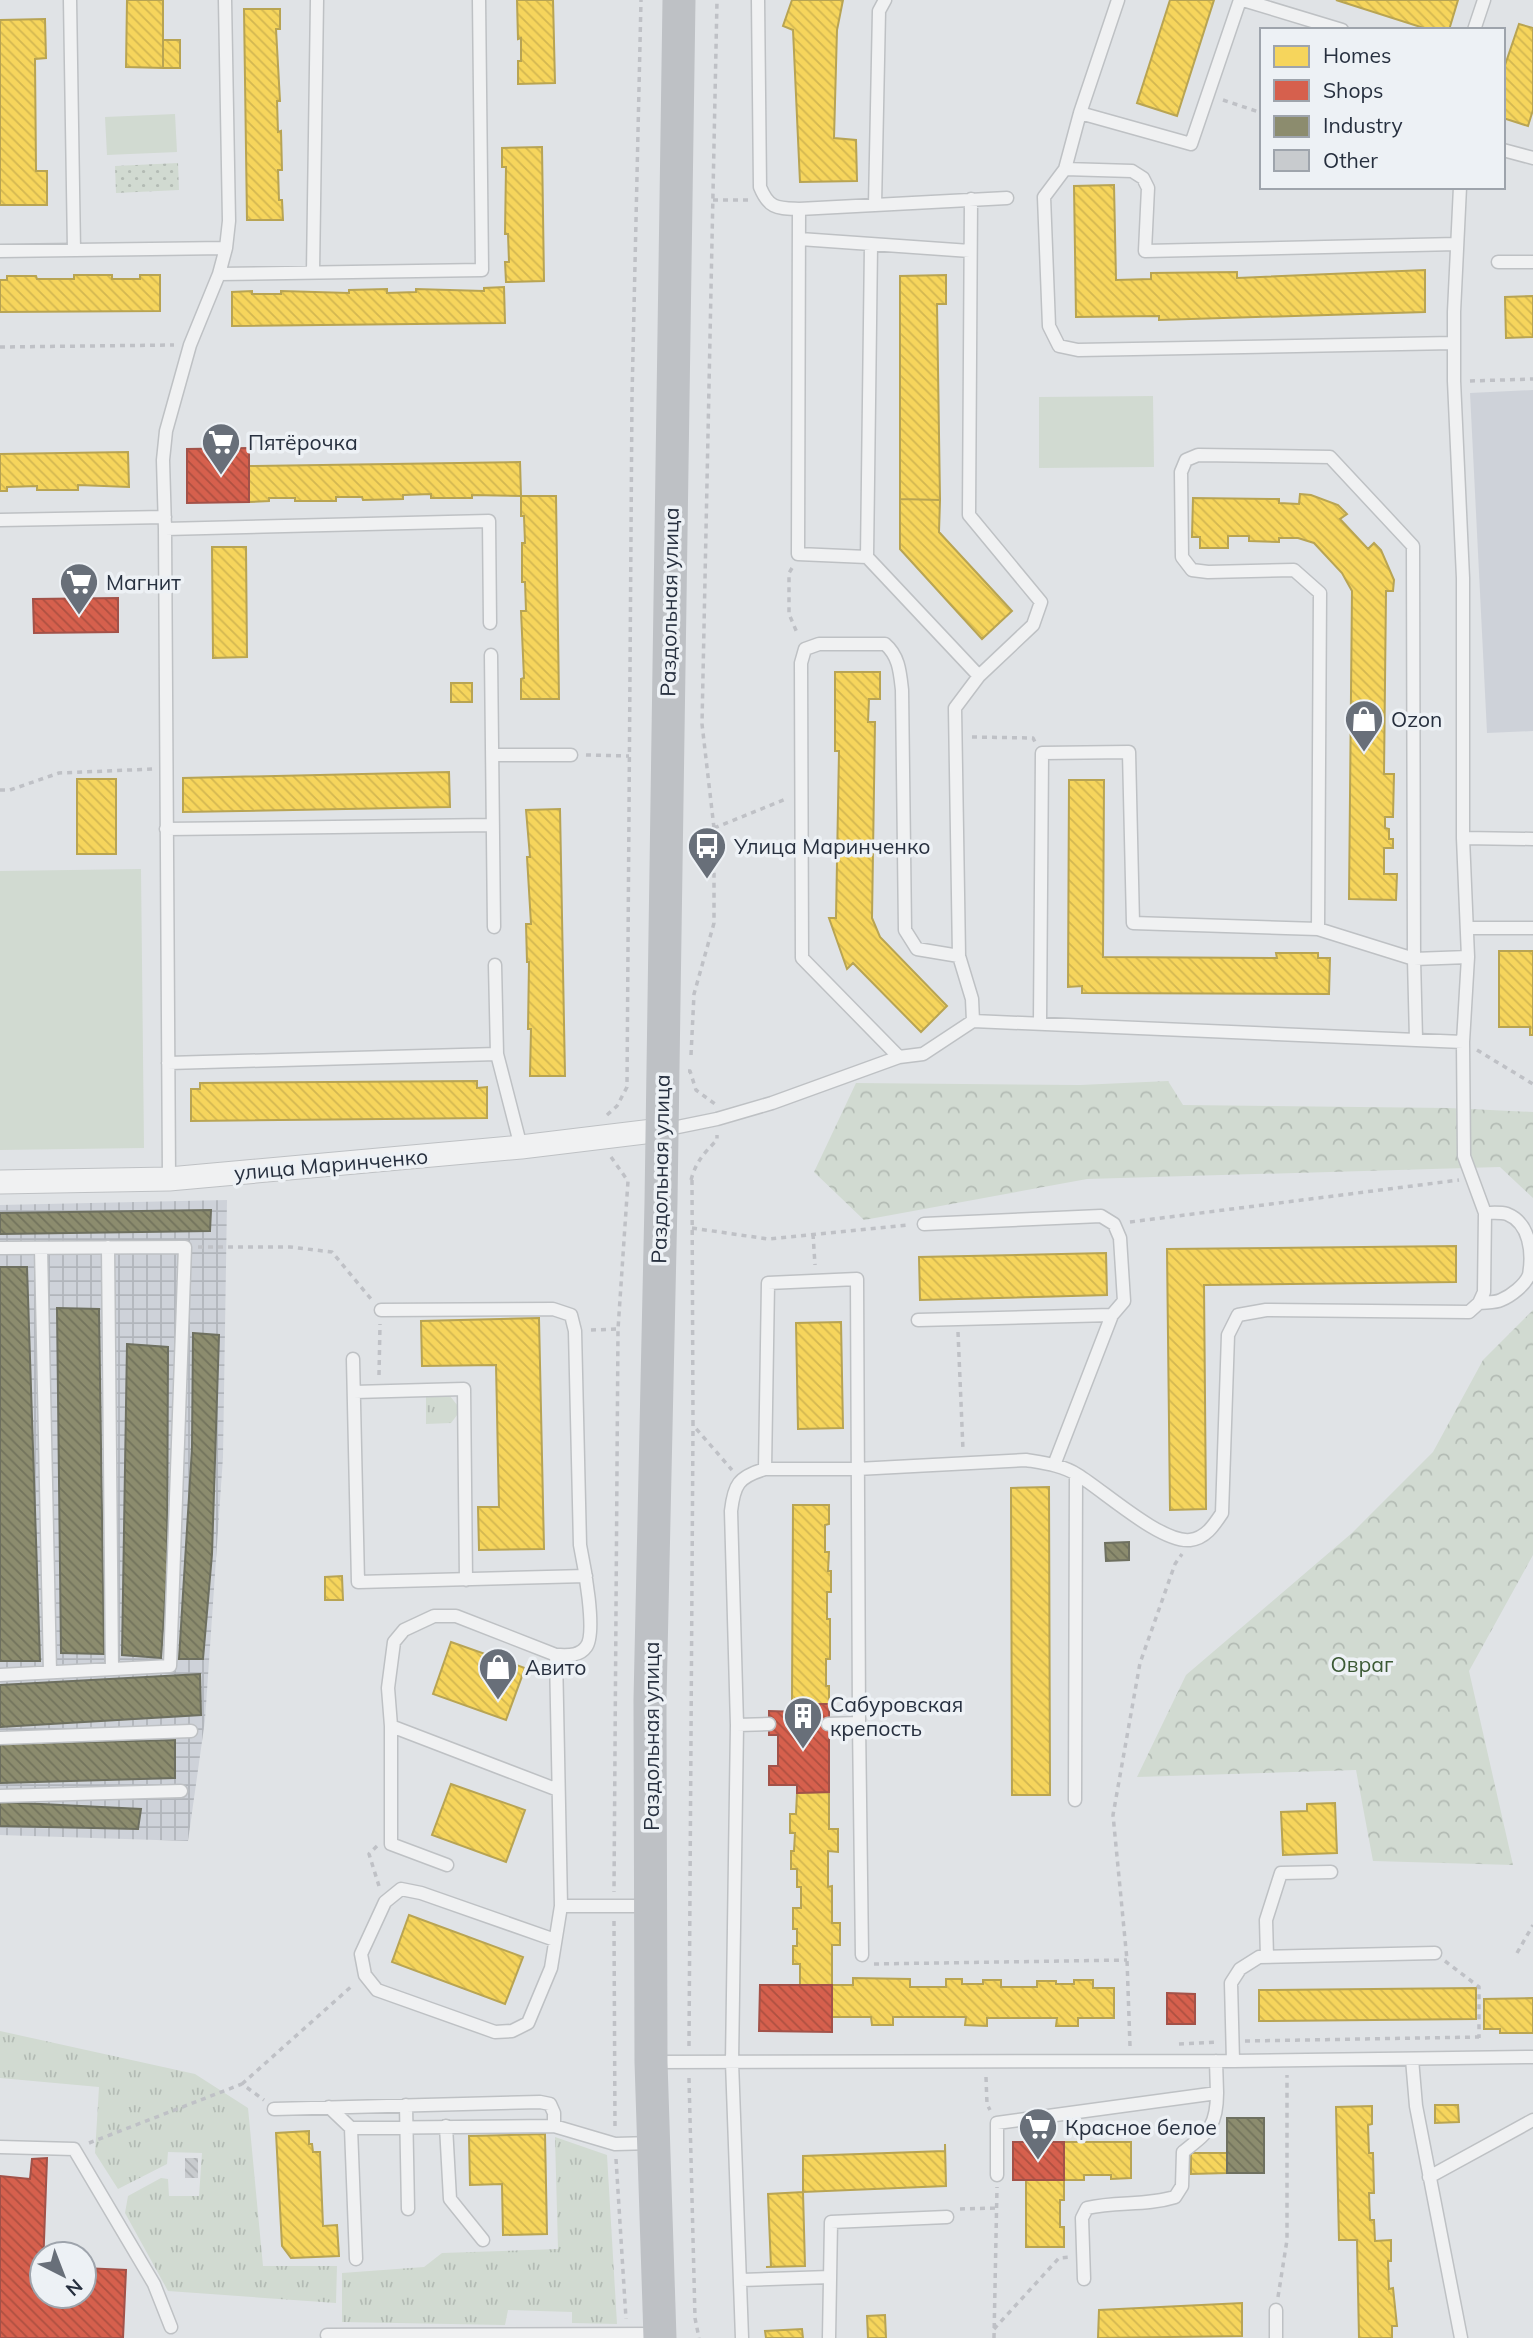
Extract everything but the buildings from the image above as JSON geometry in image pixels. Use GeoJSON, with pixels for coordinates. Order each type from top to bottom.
{"type":"FeatureCollection","features":[{"type":"Feature","properties":{"kind":"main road","name":"Раздольная улица"},"geometry":{"type":"LineString","coordinates":[[649,2336],[653,2143],[650,2062],[650,1687],[679,0]]}},
{"type":"Feature","properties":{"kind":"street","name":"улица Маринченко"},"geometry":{"type":"LineString","coordinates":[[0,1182],[169,1179],[522,1147],[661,1130]]}},
{"type":"Feature","properties":{"kind":"lane"},"geometry":{"type":"LineString","coordinates":[[70,0],[75,250]]}},
{"type":"Feature","properties":{"kind":"lane"},"geometry":{"type":"LineString","coordinates":[[169,1179],[163,460],[166,431],[190,345],[219,274],[226,248],[229,221],[225,0]]}},
{"type":"Feature","properties":{"kind":"lane"},"geometry":{"type":"LineString","coordinates":[[313,272],[317,0]]}},
{"type":"Feature","properties":{"kind":"lane"},"geometry":{"type":"LineString","coordinates":[[219,274],[482,270],[479,0]]}},
{"type":"Feature","properties":{"kind":"lane"},"geometry":{"type":"LineString","coordinates":[[758,0],[760,187],[765,200],[776,208],[799,209],[1007,198]]}},
{"type":"Feature","properties":{"kind":"lane"},"geometry":{"type":"LineString","coordinates":[[874,205],[879,11],[885,0]]}},
{"type":"Feature","properties":{"kind":"lane"},"geometry":{"type":"LineString","coordinates":[[1118,0],[1080,113],[1065,169],[1044,197],[1049,326],[1059,346],[1078,350],[1453,343]]}},
{"type":"Feature","properties":{"kind":"lane"},"geometry":{"type":"LineString","coordinates":[[1080,113],[1191,144],[1242,0],[1335,28]]}},
{"type":"Feature","properties":{"kind":"lane"},"geometry":{"type":"LineString","coordinates":[[1475,28],[1484,0]]}},
{"type":"Feature","properties":{"kind":"lane"},"geometry":{"type":"LineString","coordinates":[[1505,151],[1533,158]]}},
{"type":"Feature","properties":{"kind":"lane"},"geometry":{"type":"LineString","coordinates":[[1065,169],[1132,171],[1143,178],[1148,188],[1145,251],[1457,244]]}},
{"type":"Feature","properties":{"kind":"lane"},"geometry":{"type":"LineString","coordinates":[[742,2338],[732,2062],[737,1725],[731,1511],[733,1492],[740,1480],[765,1469],[857,1469],[1026,1460],[1054,1465],[1076,1474],[1162,1534],[1191,1540],[1210,1531],[1222,1513],[1228,1335],[1238,1315],[1266,1310],[1469,1312],[1479,1303],[1483,1292],[1485,1213],[1464,1156],[1463,1042],[1468,957],[1464,838],[1464,578],[1453,343],[1460,189]]}},
{"type":"Feature","properties":{"kind":"lane"},"geometry":{"type":"LineString","coordinates":[[971,199],[969,516],[1041,602],[1034,625],[979,676],[955,708],[960,956],[972,999],[973,1021]]}},
{"type":"Feature","properties":{"kind":"lane"},"geometry":{"type":"LineString","coordinates":[[799,209],[798,554],[867,557]]}},
{"type":"Feature","properties":{"kind":"lane"},"geometry":{"type":"LineString","coordinates":[[800,239],[970,251]]}},
{"type":"Feature","properties":{"kind":"lane"},"geometry":{"type":"LineString","coordinates":[[871,245],[867,557],[979,676]]}},
{"type":"Feature","properties":{"kind":"lane"},"geometry":{"type":"LineString","coordinates":[[0,251],[226,248]]}},
{"type":"Feature","properties":{"kind":"lane"},"geometry":{"type":"LineString","coordinates":[[1498,262],[1533,262]]}},
{"type":"Feature","properties":{"kind":"lane"},"geometry":{"type":"LineString","coordinates":[[1318,929],[1320,593],[1294,570],[1192,570],[1182,557],[1181,472],[1186,460],[1198,455],[1330,457],[1413,545],[1416,1039]]}},
{"type":"Feature","properties":{"kind":"lane"},"geometry":{"type":"LineString","coordinates":[[0,520],[165,523],[489,521],[490,623]]}},
{"type":"Feature","properties":{"kind":"lane"},"geometry":{"type":"LineString","coordinates":[[899,1057],[802,958],[800,663],[805,649],[819,644],[885,644],[894,652],[900,670],[902,690],[905,930],[917,948],[960,956]]}},
{"type":"Feature","properties":{"kind":"lane"},"geometry":{"type":"LineString","coordinates":[[491,655],[494,927]]}},
{"type":"Feature","properties":{"kind":"lane"},"geometry":{"type":"LineString","coordinates":[[1040,1023],[1042,753],[1129,752],[1133,923],[1318,929],[1414,959],[1468,957]]}},
{"type":"Feature","properties":{"kind":"lane"},"geometry":{"type":"LineString","coordinates":[[493,755],[571,755]]}},
{"type":"Feature","properties":{"kind":"lane"},"geometry":{"type":"LineString","coordinates":[[166,829],[493,825]]}},
{"type":"Feature","properties":{"kind":"lane"},"geometry":{"type":"LineString","coordinates":[[1464,838],[1533,839]]}},
{"type":"Feature","properties":{"kind":"lane"},"geometry":{"type":"LineString","coordinates":[[1467,928],[1533,928]]}},
{"type":"Feature","properties":{"kind":"lane"},"geometry":{"type":"LineString","coordinates":[[495,965],[497,1054],[522,1147]]}},
{"type":"Feature","properties":{"kind":"lane"},"geometry":{"type":"LineString","coordinates":[[661,1130],[718,1119],[772,1103],[899,1057],[923,1054],[973,1021],[1463,1042]]}},
{"type":"Feature","properties":{"kind":"lane"},"geometry":{"type":"LineString","coordinates":[[168,1063],[497,1054]]}},
{"type":"Feature","properties":{"kind":"lane"},"geometry":{"type":"LineString","coordinates":[[1479,1303],[1500,1301],[1518,1290],[1529,1275],[1532,1249],[1529,1234],[1517,1219],[1505,1213],[1485,1213]]}},
{"type":"Feature","properties":{"kind":"lane"},"geometry":{"type":"LineString","coordinates":[[924,1224],[1101,1216],[1114,1224],[1120,1238],[1124,1301],[1112,1315],[1054,1465]]}},
{"type":"Feature","properties":{"kind":"lane"},"geometry":{"type":"LineString","coordinates":[[108,1247],[112,1669]]}},
{"type":"Feature","properties":{"kind":"lane"},"geometry":{"type":"LineString","coordinates":[[0,1248],[186,1247],[170,1666],[0,1675]]}},
{"type":"Feature","properties":{"kind":"lane"},"geometry":{"type":"LineString","coordinates":[[41,1248],[50,1672]]}},
{"type":"Feature","properties":{"kind":"lane"},"geometry":{"type":"LineString","coordinates":[[765,1469],[768,1283],[856,1279],[862,1955]]}},
{"type":"Feature","properties":{"kind":"lane"},"geometry":{"type":"LineString","coordinates":[[381,1310],[553,1309],[571,1315],[575,1331],[580,1545],[586,1576],[591,1639],[585,1649],[575,1655],[556,1655],[456,1616],[434,1616],[404,1630],[394,1642],[388,1688],[391,1726],[391,1844],[447,1865]]}},
{"type":"Feature","properties":{"kind":"lane"},"geometry":{"type":"LineString","coordinates":[[918,1320],[1112,1315]]}},
{"type":"Feature","properties":{"kind":"lane"},"geometry":{"type":"LineString","coordinates":[[353,1359],[359,1582],[586,1576]]}},
{"type":"Feature","properties":{"kind":"lane"},"geometry":{"type":"LineString","coordinates":[[354,1392],[464,1389],[466,1580]]}},
{"type":"Feature","properties":{"kind":"lane"},"geometry":{"type":"LineString","coordinates":[[1075,1800],[1076,1474]]}},
{"type":"Feature","properties":{"kind":"lane"},"geometry":{"type":"LineString","coordinates":[[555,1941],[401,1889],[385,1902],[361,1954],[365,1975],[377,1990],[495,2032],[512,2031],[528,2023],[551,1968],[561,1906],[556,1655]]}},
{"type":"Feature","properties":{"kind":"lane"},"geometry":{"type":"LineString","coordinates":[[828,1724],[859,1723]]}},
{"type":"Feature","properties":{"kind":"lane"},"geometry":{"type":"LineString","coordinates":[[737,1725],[769,1724]]}},
{"type":"Feature","properties":{"kind":"lane"},"geometry":{"type":"LineString","coordinates":[[391,1726],[558,1790]]}},
{"type":"Feature","properties":{"kind":"lane"},"geometry":{"type":"LineString","coordinates":[[0,1738],[191,1731]]}},
{"type":"Feature","properties":{"kind":"lane"},"geometry":{"type":"LineString","coordinates":[[0,1796],[181,1791]]}},
{"type":"Feature","properties":{"kind":"lane"},"geometry":{"type":"LineString","coordinates":[[1266,1957],[1266,1920],[1282,1873],[1331,1872]]}},
{"type":"Feature","properties":{"kind":"lane"},"geometry":{"type":"LineString","coordinates":[[561,1906],[650,1906]]}},
{"type":"Feature","properties":{"kind":"lane"},"geometry":{"type":"LineString","coordinates":[[1233,2061],[1231,1983],[1240,1969],[1259,1957],[1435,1954]]}},
{"type":"Feature","properties":{"kind":"lane"},"geometry":{"type":"LineString","coordinates":[[650,2062],[1233,2061],[1533,2057]]}},
{"type":"Feature","properties":{"kind":"lane"},"geometry":{"type":"LineString","coordinates":[[1412,2059],[1416,2106],[1461,2338]]}},
{"type":"Feature","properties":{"kind":"lane"},"geometry":{"type":"LineString","coordinates":[[1084,2279],[1082,2218],[1087,2208],[1100,2204],[1161,2202],[1175,2197],[1182,2186],[1183,2152],[1202,2137],[1217,2115],[1216,2061]]}},
{"type":"Feature","properties":{"kind":"lane"},"geometry":{"type":"LineString","coordinates":[[997,2175],[997,2123],[1217,2093]]}},
{"type":"Feature","properties":{"kind":"lane"},"geometry":{"type":"LineString","coordinates":[[274,2109],[540,2102],[550,2104],[554,2113],[554,2126]]}},
{"type":"Feature","properties":{"kind":"lane"},"geometry":{"type":"LineString","coordinates":[[406,2105],[408,2209]]}},
{"type":"Feature","properties":{"kind":"lane"},"geometry":{"type":"LineString","coordinates":[[329,2107],[351,2128],[356,2259]]}},
{"type":"Feature","properties":{"kind":"lane"},"geometry":{"type":"LineString","coordinates":[[1430,2177],[1533,2119]]}},
{"type":"Feature","properties":{"kind":"lane"},"geometry":{"type":"LineString","coordinates":[[446,2126],[450,2199],[483,2239]]}},
{"type":"Feature","properties":{"kind":"lane"},"geometry":{"type":"LineString","coordinates":[[351,2128],[554,2126],[615,2144],[653,2143]]}},
{"type":"Feature","properties":{"kind":"lane"},"geometry":{"type":"LineString","coordinates":[[0,2147],[74,2149],[154,2284],[171,2327]]}},
{"type":"Feature","properties":{"kind":"lane"},"geometry":{"type":"LineString","coordinates":[[829,2338],[831,2222],[947,2217]]}},
{"type":"Feature","properties":{"kind":"lane"},"geometry":{"type":"LineString","coordinates":[[741,2280],[830,2277]]}},
{"type":"Feature","properties":{"kind":"lane"},"geometry":{"type":"LineString","coordinates":[[1276,2310],[1276,2338]]}},
{"type":"Feature","properties":{"kind":"lane"},"geometry":{"type":"LineString","coordinates":[[327,2335],[649,2336]]}},
{"type":"Feature","properties":{"kind":"path"},"geometry":{"type":"LineString","coordinates":[[627,1073],[632,397],[641,0]]}},
{"type":"Feature","properties":{"kind":"path"},"geometry":{"type":"LineString","coordinates":[[691,1058],[694,994],[714,923],[713,828],[702,724],[718,0]]}},
{"type":"Feature","properties":{"kind":"path"},"geometry":{"type":"LineString","coordinates":[[1208,95],[1260,112]]}},
{"type":"Feature","properties":{"kind":"path"},"geometry":{"type":"LineString","coordinates":[[713,200],[765,200]]}},
{"type":"Feature","properties":{"kind":"path"},"geometry":{"type":"LineString","coordinates":[[0,348],[190,345]]}},
{"type":"Feature","properties":{"kind":"path"},"geometry":{"type":"LineString","coordinates":[[1454,381],[1533,379]]}},
{"type":"Feature","properties":{"kind":"path"},"geometry":{"type":"LineString","coordinates":[[798,554],[789,573],[789,614],[805,649]]}},
{"type":"Feature","properties":{"kind":"path"},"geometry":{"type":"LineString","coordinates":[[955,737],[1032,738],[1042,753]]}},
{"type":"Feature","properties":{"kind":"path"},"geometry":{"type":"LineString","coordinates":[[571,755],[629,756]]}},
{"type":"Feature","properties":{"kind":"path"},"geometry":{"type":"LineString","coordinates":[[0,790],[10,790],[59,773],[166,769]]}},
{"type":"Feature","properties":{"kind":"path"},"geometry":{"type":"LineString","coordinates":[[713,828],[801,793]]}},
{"type":"Feature","properties":{"kind":"path"},"geometry":{"type":"LineString","coordinates":[[1463,1042],[1533,1084]]}},
{"type":"Feature","properties":{"kind":"path"},"geometry":{"type":"LineString","coordinates":[[1114,1224],[1472,1178]]}},
{"type":"Feature","properties":{"kind":"path"},"geometry":{"type":"LineString","coordinates":[[692,1180],[689,2062],[695,2318],[699,2338]]}},
{"type":"Feature","properties":{"kind":"path"},"geometry":{"type":"LineString","coordinates":[[628,1181],[618,1329],[615,2144],[649,2336]]}},
{"type":"Feature","properties":{"kind":"path"},"geometry":{"type":"LineString","coordinates":[[692,1228],[768,1239],[924,1224]]}},
{"type":"Feature","properties":{"kind":"path"},"geometry":{"type":"LineString","coordinates":[[813,1234],[816,1281]]}},
{"type":"Feature","properties":{"kind":"path"},"geometry":{"type":"LineString","coordinates":[[186,1247],[290,1247],[332,1252],[381,1310],[379,1372]]}},
{"type":"Feature","properties":{"kind":"path"},"geometry":{"type":"LineString","coordinates":[[958,1319],[963,1464]]}},
{"type":"Feature","properties":{"kind":"path"},"geometry":{"type":"LineString","coordinates":[[575,1331],[618,1329]]}},
{"type":"Feature","properties":{"kind":"path"},"geometry":{"type":"LineString","coordinates":[[693,1425],[740,1480]]}},
{"type":"Feature","properties":{"kind":"path"},"geometry":{"type":"LineString","coordinates":[[1131,2060],[1128,1960],[1113,1815],[1140,1663],[1175,1564],[1191,1540]]}},
{"type":"Feature","properties":{"kind":"path"},"geometry":{"type":"LineString","coordinates":[[385,1902],[369,1854],[391,1832]]}},
{"type":"Feature","properties":{"kind":"path"},"geometry":{"type":"LineString","coordinates":[[1517,1953],[1533,1925]]}},
{"type":"Feature","properties":{"kind":"path"},"geometry":{"type":"LineString","coordinates":[[1435,1954],[1479,1987],[1479,2044]]}},
{"type":"Feature","properties":{"kind":"path"},"geometry":{"type":"LineString","coordinates":[[862,1955],[872,1964],[1128,1960]]}},
{"type":"Feature","properties":{"kind":"path"},"geometry":{"type":"LineString","coordinates":[[74,2149],[242,2084],[365,1975]]}},
{"type":"Feature","properties":{"kind":"path"},"geometry":{"type":"LineString","coordinates":[[1169,2044],[1479,2037]]}},
{"type":"Feature","properties":{"kind":"path"},"geometry":{"type":"LineString","coordinates":[[1276,2310],[1287,2240],[1286,2060]]}},
{"type":"Feature","properties":{"kind":"path"},"geometry":{"type":"LineString","coordinates":[[985,2061],[987,2105],[997,2123]]}},
{"type":"Feature","properties":{"kind":"path"},"geometry":{"type":"LineString","coordinates":[[242,2084],[274,2109]]}},
{"type":"Feature","properties":{"kind":"path"},"geometry":{"type":"LineString","coordinates":[[994,2338],[997,2175]]}},
{"type":"Feature","properties":{"kind":"path"},"geometry":{"type":"LineString","coordinates":[[947,2217],[957,2209],[996,2208]]}},
{"type":"Feature","properties":{"kind":"path"},"geometry":{"type":"LineString","coordinates":[[994,2329],[1059,2258],[1083,2256]]}},
{"type":"Feature","properties":{"kind":"shaded area"},"geometry":{"type":"Polygon","coordinates":[[[1533,390],[1533,731],[1487,733],[1470,393],[1533,390]]]}},
{"type":"Feature","properties":{"kind":"shaded area"},"geometry":{"type":"Polygon","coordinates":[[[227,1200],[223,1457],[205,1720],[188,1841],[0,1835],[0,1205],[227,1200]]]}},
{"type":"Feature","properties":{"kind":"green space"},"geometry":{"type":"Polygon","coordinates":[[[175,114],[177,152],[107,155],[105,117],[175,114]]]}},
{"type":"Feature","properties":{"kind":"green space"},"geometry":{"type":"Polygon","coordinates":[[[178,163],[179,190],[116,193],[115,166],[178,163]]]}},
{"type":"Feature","properties":{"kind":"green space"},"geometry":{"type":"Polygon","coordinates":[[[1153,396],[1154,467],[1039,468],[1039,397],[1153,396]]]}},
{"type":"Feature","properties":{"kind":"green space"},"geometry":{"type":"Polygon","coordinates":[[[141,869],[144,1148],[0,1150],[0,871],[141,869]]]}},
{"type":"Feature","properties":{"kind":"green space"},"geometry":{"type":"Polygon","coordinates":[[[1168,1081],[1183,1105],[1449,1108],[1533,1112],[1533,1198],[1500,1167],[1087,1179],[864,1220],[814,1172],[856,1083],[1080,1085],[1168,1081]]]}},
{"type":"Feature","properties":{"kind":"green space","name":"Овраг"},"geometry":{"type":"Polygon","coordinates":[[[1533,1310],[1533,1555],[1469,1671],[1513,1865],[1373,1861],[1356,1770],[1137,1777],[1186,1675],[1352,1533],[1433,1452],[1483,1360],[1533,1310]]]}},
{"type":"Feature","properties":{"kind":"green space"},"geometry":{"type":"Polygon","coordinates":[[[450,1396],[461,1410],[451,1423],[426,1424],[426,1397],[450,1396]]]}},
{"type":"Feature","properties":{"kind":"green space"},"geometry":{"type":"Polygon","coordinates":[[[0,2031],[195,2074],[248,2108],[263,2266],[337,2266],[336,2303],[168,2291],[125,2213],[128,2196],[161,2178],[168,2179],[169,2196],[199,2196],[202,2153],[168,2152],[167,2164],[118,2189],[95,2153],[99,2087],[0,2078],[0,2031]]]}},
{"type":"Feature","properties":{"kind":"green space"},"geometry":{"type":"Polygon","coordinates":[[[555,2137],[607,2155],[617,2324],[572,2323],[572,2312],[508,2310],[505,2325],[342,2322],[342,2273],[424,2267],[442,2253],[558,2249],[555,2137]]]}},
{"type":"Feature","properties":{"kind":"place","name":"Пятёрочка"},"geometry":{"type":"Point","coordinates":[221,476]}},
{"type":"Feature","properties":{"kind":"place","name":"Магнит"},"geometry":{"type":"Point","coordinates":[79,616]}},
{"type":"Feature","properties":{"kind":"place","name":"Ozon"},"geometry":{"type":"Point","coordinates":[1364,753]}},
{"type":"Feature","properties":{"kind":"place","name":"Улица Маринченко"},"geometry":{"type":"Point","coordinates":[707,880]}},
{"type":"Feature","properties":{"kind":"place","name":"Авито"},"geometry":{"type":"Point","coordinates":[498,1701]}},
{"type":"Feature","properties":{"kind":"place","name":"Сабуровская крепость"},"geometry":{"type":"Point","coordinates":[803,1750]}},
{"type":"Feature","properties":{"kind":"place","name":"Красное белое"},"geometry":{"type":"Point","coordinates":[1038,2161]}}]}
